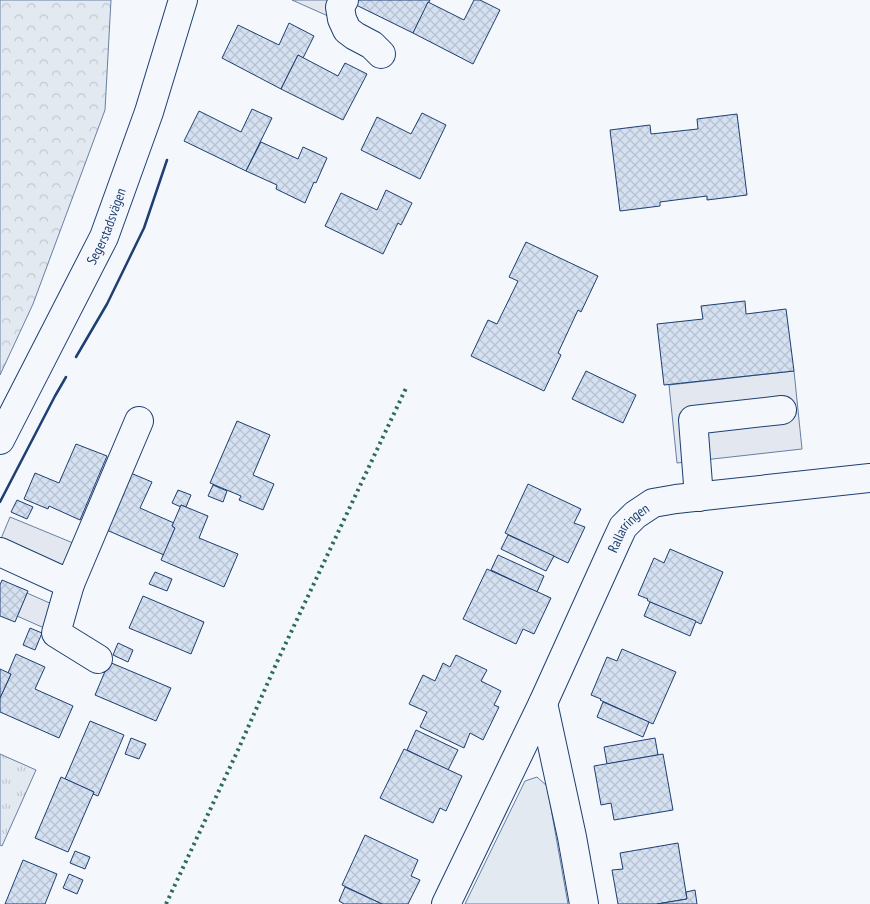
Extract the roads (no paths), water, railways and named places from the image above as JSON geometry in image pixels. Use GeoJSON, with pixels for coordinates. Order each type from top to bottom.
{"type":"FeatureCollection","features":[{"type":"Feature","properties":{"kind":"street","name":"Segerstadsvägen"},"geometry":{"type":"LineString","coordinates":[[0,440],[104,237],[149,112],[183,0]]}},
{"type":"Feature","properties":{"kind":"street"},"geometry":{"type":"LineString","coordinates":[[344,0],[340,7],[342,19],[347,30],[372,44],[381,54]]}},
{"type":"Feature","properties":{"kind":"street"},"geometry":{"type":"LineString","coordinates":[[699,497],[693,420],[782,410]]}},
{"type":"Feature","properties":{"kind":"street"},"geometry":{"type":"LineString","coordinates":[[98,659],[56,633],[70,584],[140,421]]}},
{"type":"Feature","properties":{"kind":"street","name":"Rallarringen"},"geometry":{"type":"LineString","coordinates":[[446,904],[543,703],[623,527],[635,514],[653,503],[676,499],[870,478]]}},
{"type":"Feature","properties":{"kind":"street"},"geometry":{"type":"LineString","coordinates":[[0,552],[70,584]]}},
{"type":"Feature","properties":{"kind":"street"},"geometry":{"type":"LineString","coordinates":[[543,703],[572,836],[584,904]]}}]}
